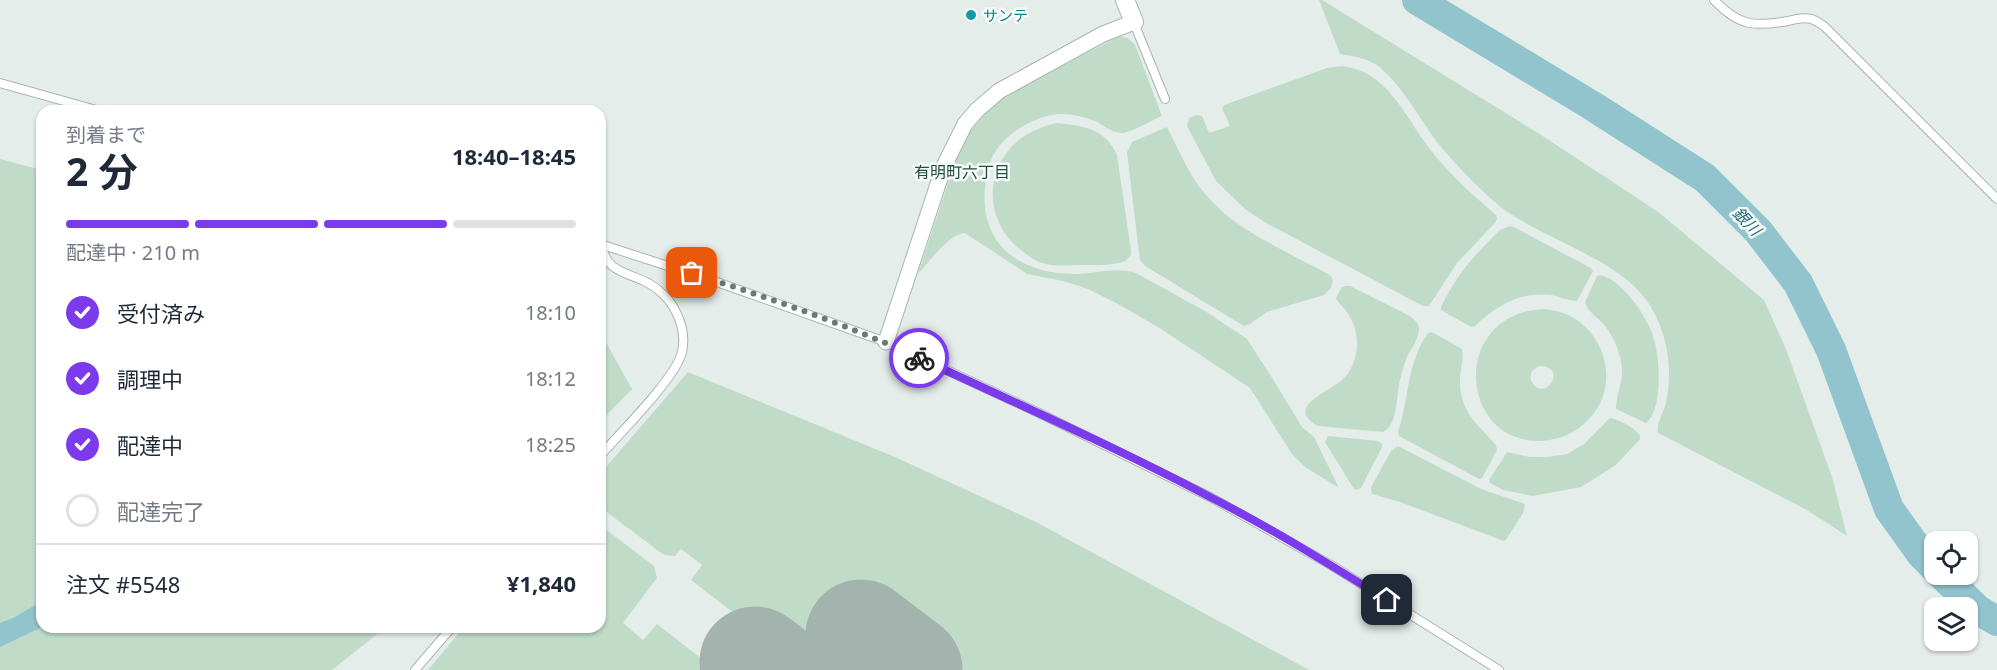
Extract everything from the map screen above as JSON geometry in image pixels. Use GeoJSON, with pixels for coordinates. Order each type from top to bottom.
{"type":"FeatureCollection","features":[{"type":"Feature","properties":{"kind":"street"},"geometry":{"type":"LineString","coordinates":[[886,342],[944,166],[965,124],[977,110],[999,92],[1103,34],[1134,22],[1125,0]]}},
{"type":"Feature","properties":{"kind":"lane"},"geometry":{"type":"LineString","coordinates":[[1714,0],[1728,14],[1745,23],[1770,24],[1800,18],[1811,19],[1824,26],[1997,199]]}},
{"type":"Feature","properties":{"kind":"lane"},"geometry":{"type":"LineString","coordinates":[[1134,22],[1165,99]]}},
{"type":"Feature","properties":{"kind":"lane"},"geometry":{"type":"LineString","coordinates":[[0,83],[79,105]]}},
{"type":"Feature","properties":{"kind":"lane"},"geometry":{"type":"LineString","coordinates":[[606,247],[714,281],[886,342],[1039,413],[1212,498],[1331,565],[1499,670]]}},
{"type":"Feature","properties":{"kind":"lane"},"geometry":{"type":"LineString","coordinates":[[606,259],[617,269],[647,282],[660,292],[674,308],[682,330],[682,352],[675,368],[606,449]]}},
{"type":"Feature","properties":{"kind":"lane"},"geometry":{"type":"LineString","coordinates":[[415,670],[447,633]]}},
{"type":"Feature","properties":{"kind":"green space"},"geometry":{"type":"Polygon","coordinates":[[[1319,0],[1538,133],[1657,211],[1764,300],[1786,349],[1832,477],[1847,536],[1807,510],[1658,433],[1658,425],[1668,391],[1668,354],[1657,318],[1637,289],[1598,261],[1509,213],[1490,198],[1437,142],[1400,89],[1384,71],[1367,60],[1340,54],[1319,0]]]}},
{"type":"Feature","properties":{"kind":"green space"},"geometry":{"type":"Polygon","coordinates":[[[1119,36],[1128,38],[1135,45],[1162,116],[1135,129],[1120,133],[1085,118],[1062,114],[1051,115],[1030,122],[1012,134],[997,149],[988,169],[985,192],[986,213],[991,230],[1000,245],[1014,257],[1030,266],[1050,272],[1073,274],[1113,270],[1136,273],[1205,311],[1247,339],[1302,427],[1314,437],[1339,488],[1305,467],[1292,454],[1250,388],[1158,327],[1116,303],[1088,289],[1027,274],[965,233],[959,234],[946,243],[918,274],[960,147],[979,121],[1002,98],[1119,36]]]}},
{"type":"Feature","properties":{"kind":"green space"},"geometry":{"type":"Polygon","coordinates":[[[1342,66],[1358,70],[1383,86],[1394,97],[1437,158],[1496,215],[1495,223],[1457,263],[1429,306],[1423,306],[1266,223],[1245,209],[1216,181],[1187,126],[1189,118],[1197,115],[1202,116],[1209,133],[1230,126],[1222,108],[1224,105],[1327,68],[1342,66]]]}},
{"type":"Feature","properties":{"kind":"green space"},"geometry":{"type":"Polygon","coordinates":[[[1056,123],[1084,127],[1100,134],[1117,155],[1131,251],[1131,255],[1125,261],[1099,265],[1042,263],[1022,251],[1010,240],[1001,226],[995,212],[993,197],[994,181],[999,166],[1007,152],[1019,140],[1036,130],[1056,123]]]}},
{"type":"Feature","properties":{"kind":"green space"},"geometry":{"type":"Polygon","coordinates":[[[1167,127],[1194,180],[1218,208],[1232,220],[1264,240],[1330,275],[1333,280],[1331,288],[1324,295],[1267,312],[1244,326],[1145,266],[1140,260],[1127,152],[1132,142],[1167,127]]]}},
{"type":"Feature","properties":{"kind":"green space"},"geometry":{"type":"Polygon","coordinates":[[[0,159],[36,168],[36,633],[378,633],[332,670],[0,670],[0,159]]]}},
{"type":"Feature","properties":{"kind":"green space"},"geometry":{"type":"Polygon","coordinates":[[[1512,226],[1591,268],[1593,271],[1577,301],[1550,295],[1518,298],[1471,327],[1441,310],[1447,295],[1467,265],[1500,230],[1512,226]]]}},
{"type":"Feature","properties":{"kind":"green space"},"geometry":{"type":"Polygon","coordinates":[[[1600,275],[1616,283],[1631,298],[1644,316],[1655,342],[1659,380],[1658,394],[1652,416],[1646,423],[1616,409],[1622,377],[1619,354],[1606,327],[1591,312],[1585,302],[1597,276],[1600,275]]]}},
{"type":"Feature","properties":{"kind":"green space"},"geometry":{"type":"Polygon","coordinates":[[[1350,286],[1410,316],[1419,326],[1417,338],[1402,371],[1392,423],[1383,432],[1318,426],[1308,419],[1305,412],[1314,399],[1345,377],[1354,361],[1357,343],[1355,329],[1336,298],[1341,288],[1350,286]]]}},
{"type":"Feature","properties":{"kind":"green space"},"geometry":{"type":"Polygon","coordinates":[[[1546,309],[1566,314],[1584,326],[1594,337],[1601,350],[1606,378],[1604,393],[1589,419],[1567,435],[1541,441],[1513,436],[1493,422],[1480,401],[1476,376],[1480,352],[1493,331],[1515,315],[1546,309]],[[1539,366],[1531,374],[1532,382],[1539,388],[1549,386],[1552,381],[1554,376],[1548,367],[1539,366]]]}},
{"type":"Feature","properties":{"kind":"green space"},"geometry":{"type":"Polygon","coordinates":[[[1432,332],[1462,349],[1460,389],[1462,399],[1470,416],[1496,445],[1497,450],[1482,478],[1479,479],[1399,436],[1412,368],[1421,344],[1428,333],[1432,332]]]}},
{"type":"Feature","properties":{"kind":"green space"},"geometry":{"type":"Polygon","coordinates":[[[606,343],[632,389],[606,416],[606,343]]]}},
{"type":"Feature","properties":{"kind":"green space"},"geometry":{"type":"Polygon","coordinates":[[[688,372],[895,457],[1036,522],[1309,670],[808,670],[691,580],[702,565],[681,549],[675,556],[664,555],[606,512],[606,467],[688,372]]]}},
{"type":"Feature","properties":{"kind":"green space"},"geometry":{"type":"Polygon","coordinates":[[[1610,418],[1630,427],[1640,435],[1640,439],[1616,465],[1581,487],[1533,496],[1503,490],[1490,483],[1489,480],[1507,452],[1530,457],[1567,454],[1584,444],[1610,418]]]}},
{"type":"Feature","properties":{"kind":"green space"},"geometry":{"type":"Polygon","coordinates":[[[1328,436],[1378,441],[1382,444],[1361,488],[1354,489],[1325,442],[1328,436]]]}},
{"type":"Feature","properties":{"kind":"green space"},"geometry":{"type":"Polygon","coordinates":[[[1398,446],[1481,489],[1525,504],[1523,513],[1506,540],[1372,494],[1371,487],[1391,451],[1398,446]]]}},
{"type":"Feature","properties":{"kind":"green space"},"geometry":{"type":"Polygon","coordinates":[[[606,530],[654,566],[657,578],[623,623],[643,640],[657,624],[716,670],[428,670],[459,633],[606,633],[606,530]]]}},
{"type":"Feature","properties":{"kind":"green space"},"geometry":{"type":"Polygon","coordinates":[[[749,636],[794,670],[728,670],[725,668],[722,641],[749,636]]]}},
{"type":"Feature","properties":{"kind":"water"},"geometry":{"type":"Polygon","coordinates":[[[36,605],[36,630],[0,647],[0,623],[36,605]]]}},
{"type":"Feature","properties":{"kind":"waterway","name":"銀川"},"geometry":{"type":"LineString","coordinates":[[1417,0],[1591,105],[1705,178],[1758,231],[1798,283],[1831,350],[1889,509],[1924,557]]}},
{"type":"Feature","properties":{"kind":"waterway","name":"銀川"},"geometry":{"type":"LineString","coordinates":[[1952,585],[1978,610],[1997,621]]}},
{"type":"Feature","properties":{"kind":"runway"},"geometry":{"type":"LineString","coordinates":[[861,635],[907,670]]}},
{"type":"Feature","properties":{"kind":"runway"},"geometry":{"type":"LineString","coordinates":[[755,662],[766,670]]}},
{"type":"Feature","properties":{"kind":"way so far"},"geometry":{"type":"LineString","coordinates":[[692,273],[886,342],[919,358]]}},
{"type":"Feature","properties":{"kind":"place","name":"サンテ"},"geometry":{"type":"Point","coordinates":[971,15]}},
{"type":"Feature","properties":{"kind":"district","name":"有明町六丁目"},"geometry":{"type":"Point","coordinates":[962,172]}},
{"type":"Feature","properties":{"kind":"route"},"geometry":{"type":"LineString","coordinates":[[919,358],[1212,498],[1331,565],[1387,600]]}}]}
